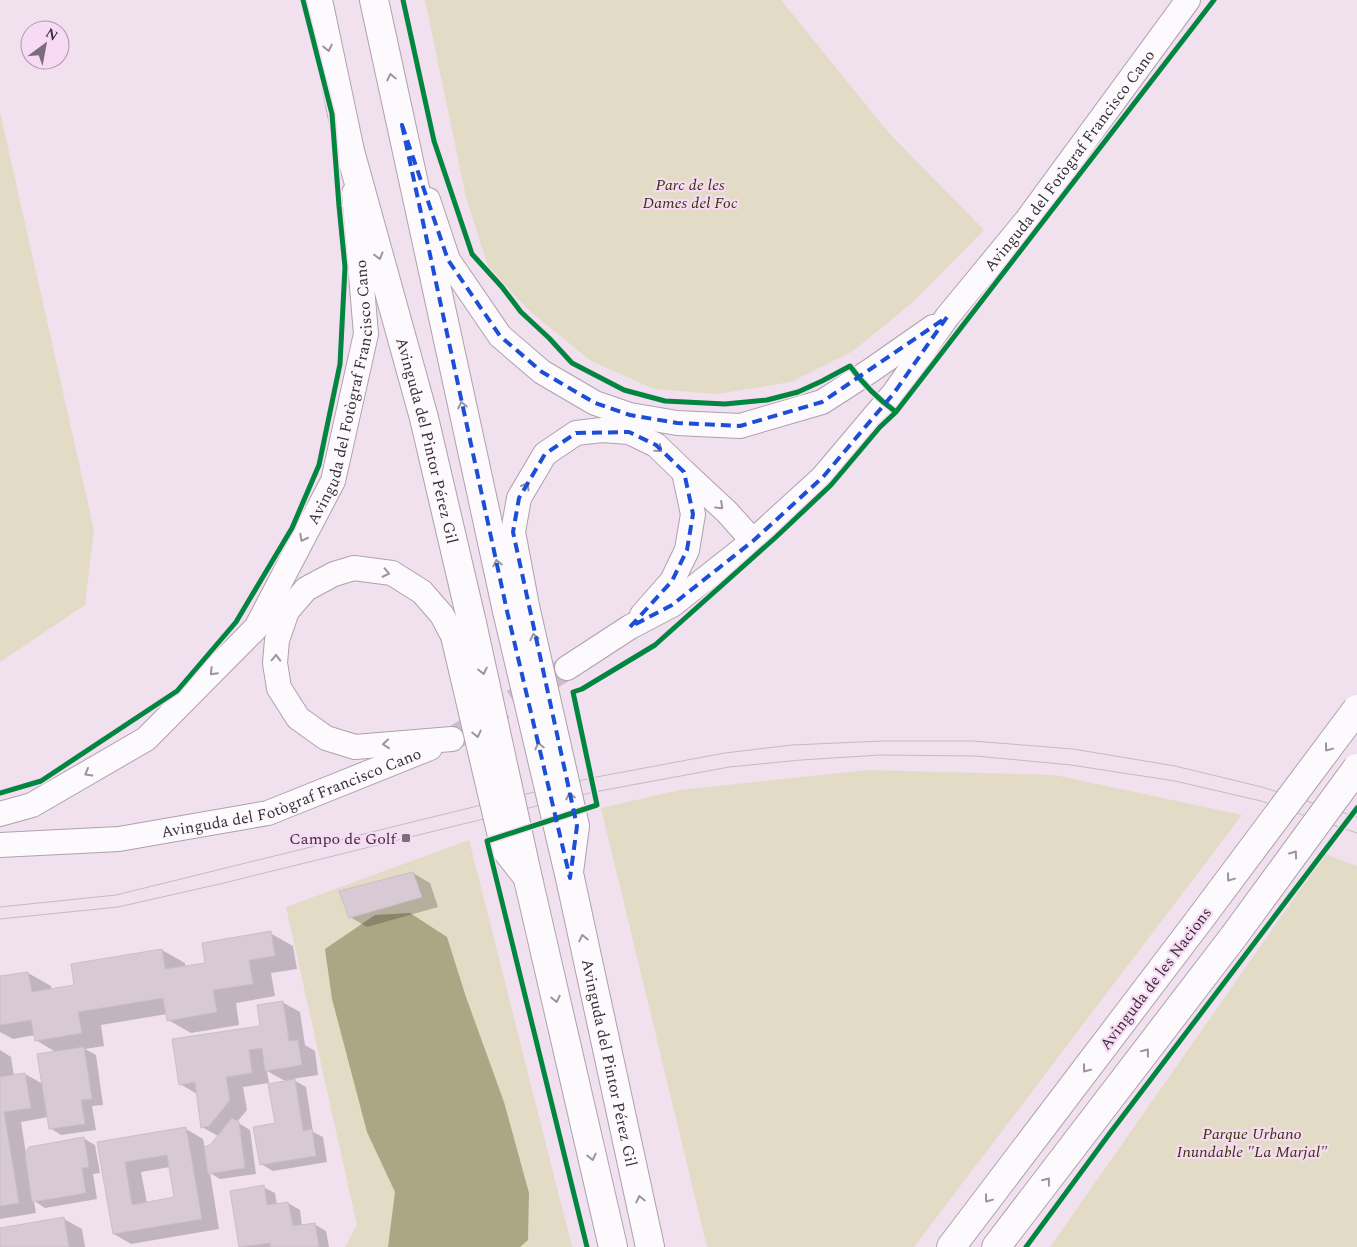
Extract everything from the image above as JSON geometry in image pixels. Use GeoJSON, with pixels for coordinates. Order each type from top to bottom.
{"type":"FeatureCollection","features":[{"type":"Feature","properties":{"kind":"main road","name":"Avinguda del Pintor Pérez Gil"},"geometry":{"type":"LineString","coordinates":[[318,0],[350,151],[424,418],[463,629],[530,883],[613,1247]]}},
{"type":"Feature","properties":{"kind":"main road","name":"Avinguda del Pintor Pérez Gil"},"geometry":{"type":"LineString","coordinates":[[374,0],[517,609],[570,878],[650,1247]]}},
{"type":"Feature","properties":{"kind":"main road","name":"Avinguda de les Nacions"},"geometry":{"type":"LineString","coordinates":[[951,1247],[1357,709]]}},
{"type":"Feature","properties":{"kind":"main road"},"geometry":{"type":"LineString","coordinates":[[996,1247],[1234,936],[1357,768]]}},
{"type":"Feature","properties":{"kind":"street","name":"Avinguda del Fotògraf Francisco Cano"},"geometry":{"type":"LineString","coordinates":[[567,668],[630,627],[672,605],[754,541],[823,477],[894,393],[947,318],[1026,221],[1188,0]]}},
{"type":"Feature","properties":{"kind":"street","name":"Avinguda del Fotògraf Francisco Cano"},"geometry":{"type":"LineString","coordinates":[[402,125],[448,260],[500,336],[542,372],[595,403],[630,415],[677,423],[740,426],[822,402],[947,318]]}},
{"type":"Feature","properties":{"kind":"street","name":"Avinguda del Fotògraf Francisco Cano"},"geometry":{"type":"LineString","coordinates":[[0,814],[32,805],[146,739],[256,628],[333,481],[366,334],[350,151]]}},
{"type":"Feature","properties":{"kind":"street","name":"Avinguda del Pintor Pérez Gil"},"geometry":{"type":"LineString","coordinates":[[517,609],[513,532],[519,498],[545,454],[576,433],[602,430],[629,432],[656,445],[684,472]]}},
{"type":"Feature","properties":{"kind":"street","name":"Avinguda del Fotògraf Francisco Cano"},"geometry":{"type":"LineString","coordinates":[[630,627],[672,581],[687,550],[693,514],[684,472]]}},
{"type":"Feature","properties":{"kind":"street"},"geometry":{"type":"LineString","coordinates":[[684,472],[727,512],[754,541]]}},
{"type":"Feature","properties":{"kind":"street","name":"Avinguda del Fotògraf Francisco Cano"},"geometry":{"type":"LineString","coordinates":[[0,845],[119,839],[268,813],[452,739],[355,747],[326,738],[298,718],[279,688],[275,662],[277,640],[287,611],[306,589],[334,574],[354,568],[392,573],[422,592],[442,615],[463,629]]}},
{"type":"Feature","properties":{"kind":"highlighted area"},"geometry":{"type":"Polygon","coordinates":[[[402,125],[448,260],[500,336],[542,372],[595,403],[630,415],[677,423],[740,426],[822,402],[947,317],[894,393],[823,477],[753,541],[672,605],[630,627],[672,581],[687,550],[693,514],[684,472],[656,445],[629,432],[576,433],[545,454],[519,498],[513,532],[577,826],[570,878],[507,611],[402,125]]]}},
{"type":"Feature","properties":{"kind":"green space","name":"Parc de les Dames del Foc"},"geometry":{"type":"Polygon","coordinates":[[[425,0],[781,0],[888,132],[984,230],[912,303],[853,351],[791,382],[717,394],[654,389],[591,361],[532,313],[489,270],[466,197],[425,0]]]}},
{"type":"Feature","properties":{"kind":"green space"},"geometry":{"type":"Polygon","coordinates":[[[0,112],[94,530],[85,605],[0,662],[0,112]]]}},
{"type":"Feature","properties":{"kind":"green space"},"geometry":{"type":"Polygon","coordinates":[[[868,770],[1055,775],[1242,815],[914,1247],[707,1247],[601,808],[680,790],[868,770]]]}},
{"type":"Feature","properties":{"kind":"green space"},"geometry":{"type":"Polygon","coordinates":[[[469,840],[572,1247],[345,1247],[357,1225],[286,907],[469,840]]]}},
{"type":"Feature","properties":{"kind":"green space","name":"Parque Urbano Inundable \"La Marjal\""},"geometry":{"type":"Polygon","coordinates":[[[1325,854],[1357,866],[1357,1247],[1050,1247],[1325,854]]]}},
{"type":"Feature","properties":{"kind":"shaded area"},"geometry":{"type":"Polygon","coordinates":[[[410,913],[447,937],[466,997],[504,1102],[529,1193],[528,1240],[520,1247],[388,1247],[395,1192],[367,1132],[332,999],[325,949],[375,915],[410,913]]]}},
{"type":"Feature","properties":{"kind":"building"},"geometry":{"type":"Polygon","coordinates":[[[413,872],[422,897],[349,918],[339,891],[413,872]]]}},
{"type":"Feature","properties":{"kind":"building"},"geometry":{"type":"Polygon","coordinates":[[[271,931],[275,956],[249,960],[253,984],[213,990],[217,1012],[167,1021],[163,998],[78,1012],[82,1033],[35,1041],[31,1020],[0,1025],[0,976],[28,972],[32,992],[74,985],[71,964],[162,949],[165,969],[205,963],[202,943],[271,931]]]}},
{"type":"Feature","properties":{"kind":"building"},"geometry":{"type":"Polygon","coordinates":[[[283,1001],[289,1041],[298,1040],[302,1065],[265,1071],[262,1048],[249,1050],[252,1073],[226,1077],[230,1100],[209,1126],[201,1128],[195,1082],[179,1085],[172,1039],[260,1026],[257,1005],[283,1001]]]}},
{"type":"Feature","properties":{"kind":"building"},"geometry":{"type":"Polygon","coordinates":[[[84,1047],[92,1099],[81,1100],[85,1124],[49,1129],[37,1054],[84,1047]]]}},
{"type":"Feature","properties":{"kind":"building"},"geometry":{"type":"Polygon","coordinates":[[[25,1073],[31,1108],[4,1112],[19,1203],[0,1206],[0,1077],[25,1073]]]}},
{"type":"Feature","properties":{"kind":"building"},"geometry":{"type":"Polygon","coordinates":[[[295,1079],[303,1131],[312,1129],[316,1156],[260,1165],[253,1127],[275,1123],[268,1084],[295,1079]]]}},
{"type":"Feature","properties":{"kind":"building"},"geometry":{"type":"Polygon","coordinates":[[[232,1118],[239,1122],[245,1168],[208,1174],[204,1147],[210,1145],[232,1118]]]}},
{"type":"Feature","properties":{"kind":"building"},"geometry":{"type":"Polygon","coordinates":[[[186,1127],[202,1219],[113,1234],[97,1142],[186,1127]],[[167,1155],[125,1162],[132,1205],[174,1197],[167,1155]]]}},
{"type":"Feature","properties":{"kind":"building"},"geometry":{"type":"Polygon","coordinates":[[[84,1137],[89,1167],[82,1168],[86,1193],[32,1202],[25,1154],[29,1147],[84,1137]]]}},
{"type":"Feature","properties":{"kind":"building"},"geometry":{"type":"Polygon","coordinates":[[[264,1185],[267,1205],[288,1202],[293,1226],[315,1223],[319,1247],[271,1247],[270,1243],[239,1247],[230,1191],[264,1185]]]}},
{"type":"Feature","properties":{"kind":"building"},"geometry":{"type":"Polygon","coordinates":[[[64,1217],[69,1247],[0,1247],[0,1228],[64,1217]]]}},
{"type":"Feature","properties":{"kind":"tunnel"},"geometry":{"type":"LineString","coordinates":[[452,739],[567,668]]}},
{"type":"Feature","properties":{"kind":"tram line"},"geometry":{"type":"LineString","coordinates":[[0,907],[116,895],[591,778],[725,753],[792,745],[883,741],[973,741],[1073,749],[1175,766],[1262,787],[1357,817]]}},
{"type":"Feature","properties":{"kind":"tram line"},"geometry":{"type":"LineString","coordinates":[[0,919],[118,907],[224,883],[594,792],[729,767],[801,760],[880,755],[976,756],[1071,765],[1175,781],[1261,801],[1357,833]]}},
{"type":"Feature","properties":{"kind":"cycle path"},"geometry":{"type":"LineString","coordinates":[[0,793],[41,781],[177,691],[236,622],[292,528],[319,465],[340,364],[345,267],[332,114],[303,0]]}},
{"type":"Feature","properties":{"kind":"cycle path"},"geometry":{"type":"LineString","coordinates":[[403,0],[434,141],[472,254],[502,287],[521,312],[572,363],[624,390],[665,401],[725,404],[767,400],[798,392],[850,366],[871,391],[896,412]]}},
{"type":"Feature","properties":{"kind":"cycle path"},"geometry":{"type":"LineString","coordinates":[[587,1247],[487,841],[597,805],[573,692],[582,689],[655,645],[831,485],[880,427],[896,412],[1214,0]]}},
{"type":"Feature","properties":{"kind":"cycle path"},"geometry":{"type":"LineString","coordinates":[[1026,1247],[1110,1133],[1357,808]]}},
{"type":"Feature","properties":{"kind":"place","name":"Campo de Golf"},"geometry":{"type":"Point","coordinates":[406,838]}}]}
